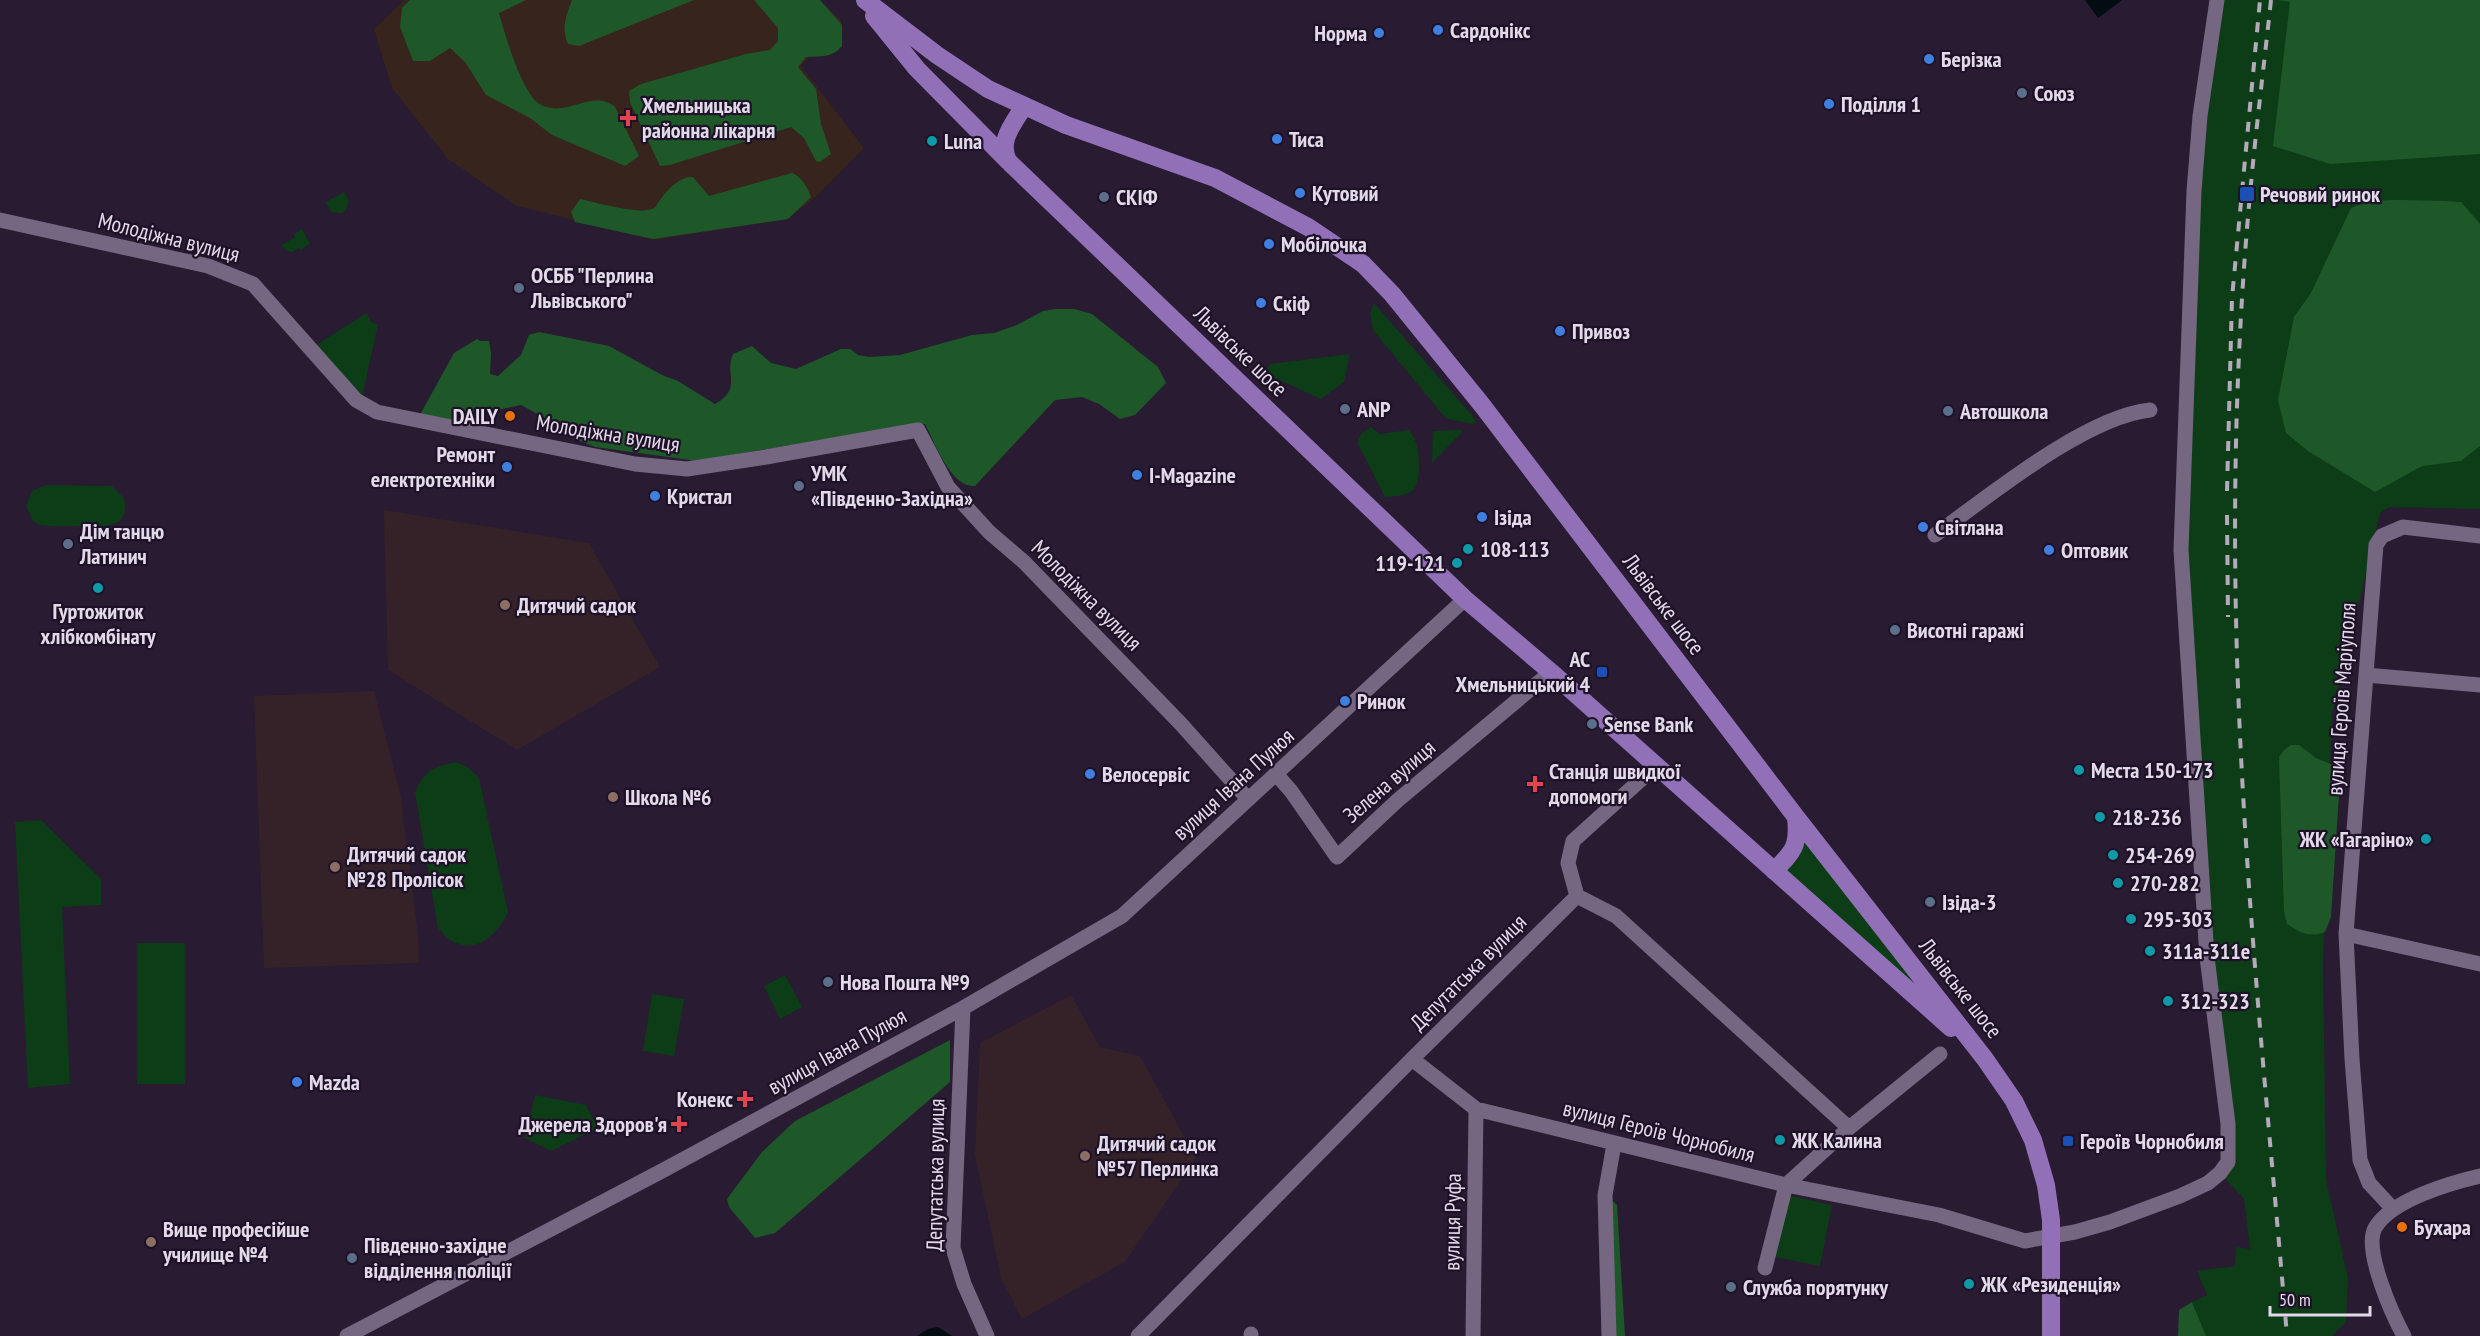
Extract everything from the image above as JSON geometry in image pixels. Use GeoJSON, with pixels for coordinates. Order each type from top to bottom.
{"type":"FeatureCollection","features":[{"type":"Feature","properties":{"kind":"main road","name":"Львівське шосе"},"geometry":{"type":"LineString","coordinates":[[864,0],[937,55],[988,89],[1066,125],[1215,178],[1308,227],[1362,264],[1392,294],[1482,405],[1796,817],[1985,1059]]}},
{"type":"Feature","properties":{"kind":"main road","name":"Львівське шосе"},"geometry":{"type":"LineString","coordinates":[[864,0],[917,69],[1008,161],[1465,599],[1551,672],[1985,1059]]}},
{"type":"Feature","properties":{"kind":"main road"},"geometry":{"type":"LineString","coordinates":[[1008,161],[1004,151],[1004,142],[1024,106]]}},
{"type":"Feature","properties":{"kind":"main road"},"geometry":{"type":"LineString","coordinates":[[1774,871],[1793,851],[1797,842],[1796,817]]}},
{"type":"Feature","properties":{"kind":"main road"},"geometry":{"type":"LineString","coordinates":[[1985,1059],[2014,1101],[2033,1140],[2046,1185],[2051,1220],[2051,1336]]}},
{"type":"Feature","properties":{"kind":"street","name":"вулиця Героїв Чорнобиля"},"geometry":{"type":"LineString","coordinates":[[1412,1059],[1476,1109],[1786,1185],[1939,1215],[2025,1241],[2075,1233],[2110,1222],[2180,1196],[2208,1183],[2220,1173],[2228,1162],[2228,1124],[2208,957],[2181,550],[2194,191],[2200,116],[2217,0]]}},
{"type":"Feature","properties":{"kind":"street","name":"Молодіжна вулиця"},"geometry":{"type":"LineString","coordinates":[[0,220],[208,266],[253,284],[356,400],[377,412],[635,464],[687,469],[766,458],[918,430],[941,477],[954,494],[989,532],[1024,562],[1173,716],[1248,799]]}},
{"type":"Feature","properties":{"kind":"street"},"geometry":{"type":"LineString","coordinates":[[1935,535],[2008,481],[2089,430],[2150,410]]}},
{"type":"Feature","properties":{"kind":"street","name":"вулиця Героїв Маріуполя"},"geometry":{"type":"LineString","coordinates":[[2393,1209],[2369,1183],[2360,1160],[2346,934],[2376,545],[2382,536],[2403,527],[2480,536]]}},
{"type":"Feature","properties":{"kind":"street","name":"вулиця Івана Пулюя"},"geometry":{"type":"LineString","coordinates":[[347,1336],[660,1172],[963,1008],[1122,916],[1465,599]]}},
{"type":"Feature","properties":{"kind":"street","name":"Зелена вулиця"},"geometry":{"type":"LineString","coordinates":[[1276,774],[1291,791],[1337,857],[1398,801],[1551,672]]}},
{"type":"Feature","properties":{"kind":"street"},"geometry":{"type":"LineString","coordinates":[[2366,675],[2480,685]]}},
{"type":"Feature","properties":{"kind":"street"},"geometry":{"type":"LineString","coordinates":[[1656,766],[1574,841],[1568,863],[1577,896],[1616,916],[1849,1128]]}},
{"type":"Feature","properties":{"kind":"street","name":"Депутатська вулиця"},"geometry":{"type":"LineString","coordinates":[[1138,1336],[1577,896]]}},
{"type":"Feature","properties":{"kind":"street"},"geometry":{"type":"LineString","coordinates":[[2346,934],[2480,964]]}},
{"type":"Feature","properties":{"kind":"street","name":"Депутатська вулиця"},"geometry":{"type":"LineString","coordinates":[[963,1008],[953,1248],[964,1284],[987,1336]]}},
{"type":"Feature","properties":{"kind":"street"},"geometry":{"type":"LineString","coordinates":[[1765,1268],[1786,1185],[1849,1128],[1940,1054]]}},
{"type":"Feature","properties":{"kind":"street","name":"вулиця Руфа"},"geometry":{"type":"LineString","coordinates":[[1473,1336],[1476,1109]]}},
{"type":"Feature","properties":{"kind":"street"},"geometry":{"type":"LineString","coordinates":[[1609,1336],[1605,1196],[1614,1144]]}},
{"type":"Feature","properties":{"kind":"street"},"geometry":{"type":"LineString","coordinates":[[2404,1336],[2386,1299],[2376,1263],[2373,1243],[2374,1228],[2393,1209],[2444,1186],[2480,1176]]}},
{"type":"Feature","properties":{"kind":"shaded area","name":"Хмельницька районна лікарня"},"geometry":{"type":"Polygon","coordinates":[[[404,0],[820,0],[842,22],[801,66],[864,148],[820,193],[788,219],[654,240],[517,206],[448,159],[392,88],[374,29],[404,0]]]}},
{"type":"Feature","properties":{"kind":"shaded area"},"geometry":{"type":"Polygon","coordinates":[[[2085,0],[2122,0],[2098,18],[2085,0]]]}},
{"type":"Feature","properties":{"kind":"shaded area","name":"Дитячий садок"},"geometry":{"type":"Polygon","coordinates":[[[384,510],[589,543],[660,667],[517,750],[388,670],[384,510]]]}},
{"type":"Feature","properties":{"kind":"shaded area","name":"Дитячий садок №28 Пролісок"},"geometry":{"type":"Polygon","coordinates":[[[374,691],[401,798],[418,935],[419,963],[264,968],[254,696],[374,691]]]}},
{"type":"Feature","properties":{"kind":"shaded area","name":"Дитячий садок №57 Перлинка"},"geometry":{"type":"Polygon","coordinates":[[[1071,995],[1100,1047],[1140,1056],[1196,1158],[1125,1262],[1022,1319],[1001,1278],[975,1155],[980,1043],[1071,995]]]}},
{"type":"Feature","properties":{"kind":"shaded area"},"geometry":{"type":"Polygon","coordinates":[[[938,1327],[952,1336],[917,1336],[928,1329],[938,1327]]]}},
{"type":"Feature","properties":{"kind":"green space"},"geometry":{"type":"Polygon","coordinates":[[[410,0],[526,0],[499,13],[515,63],[534,99],[541,105],[551,108],[598,100],[607,102],[615,107],[639,156],[625,166],[552,135],[530,118],[486,95],[465,62],[450,48],[430,61],[413,61],[400,27],[402,8],[410,0]]]}},
{"type":"Feature","properties":{"kind":"green space"},"geometry":{"type":"Polygon","coordinates":[[[572,0],[694,0],[579,46],[568,44],[565,33],[566,17],[572,0]]]}},
{"type":"Feature","properties":{"kind":"green space"},"geometry":{"type":"Polygon","coordinates":[[[754,0],[820,0],[842,25],[842,46],[838,50],[826,56],[806,57],[798,67],[816,89],[821,124],[831,154],[820,162],[816,161],[804,138],[791,127],[670,165],[660,166],[630,102],[629,91],[641,84],[746,54],[770,50],[778,41],[778,28],[754,0]]]}},
{"type":"Feature","properties":{"kind":"green space"},"geometry":{"type":"Polygon","coordinates":[[[2217,0],[2480,0],[2480,509],[2390,507],[2380,513],[2350,642],[2348,669],[2341,677],[2332,713],[2323,963],[2326,1179],[2348,1278],[2346,1322],[2332,1336],[2206,1336],[2192,1302],[2207,1295],[2197,1271],[2235,1266],[2236,1247],[2250,1249],[2244,1199],[2220,1173],[2228,1161],[2207,957],[2181,550],[2194,191],[2217,0]]]}},
{"type":"Feature","properties":{"kind":"green space"},"geometry":{"type":"Polygon","coordinates":[[[2278,0],[2480,0],[2480,154],[2330,164],[2273,146],[2290,2],[2278,0]]]}},
{"type":"Feature","properties":{"kind":"green space"},"geometry":{"type":"Polygon","coordinates":[[[792,173],[804,183],[811,197],[788,219],[653,239],[575,222],[571,212],[580,199],[629,209],[655,208],[674,184],[688,177],[693,177],[709,196],[792,173]]]}},
{"type":"Feature","properties":{"kind":"green space"},"geometry":{"type":"Polygon","coordinates":[[[344,192],[349,202],[345,211],[331,212],[326,202],[344,192]]]}},
{"type":"Feature","properties":{"kind":"green space"},"geometry":{"type":"Polygon","coordinates":[[[2385,201],[2461,202],[2480,224],[2480,446],[2461,461],[2422,466],[2375,492],[2308,451],[2286,433],[2278,400],[2294,317],[2311,293],[2351,208],[2385,201]]]}},
{"type":"Feature","properties":{"kind":"green space"},"geometry":{"type":"Polygon","coordinates":[[[302,229],[310,244],[292,252],[285,250],[282,245],[295,237],[294,234],[302,229]]]}},
{"type":"Feature","properties":{"kind":"green space"},"geometry":{"type":"Polygon","coordinates":[[[1374,303],[1475,419],[1475,422],[1472,424],[1448,419],[1443,415],[1373,330],[1370,313],[1374,303]]]}},
{"type":"Feature","properties":{"kind":"green space"},"geometry":{"type":"Polygon","coordinates":[[[1074,309],[1092,314],[1158,367],[1166,383],[1135,415],[1120,419],[1099,404],[1082,397],[1055,400],[975,486],[966,485],[951,472],[925,424],[697,461],[595,447],[570,437],[545,418],[521,405],[483,413],[458,424],[428,422],[421,413],[454,353],[477,339],[489,341],[490,374],[498,376],[521,355],[529,335],[539,332],[609,346],[662,375],[678,381],[715,404],[731,387],[730,368],[733,354],[752,346],[771,363],[796,369],[841,349],[850,349],[858,355],[870,357],[900,355],[972,335],[994,333],[1017,325],[1043,311],[1074,309]]]}},
{"type":"Feature","properties":{"kind":"green space"},"geometry":{"type":"Polygon","coordinates":[[[366,313],[372,323],[378,324],[361,402],[312,348],[366,313]]]}},
{"type":"Feature","properties":{"kind":"green space"},"geometry":{"type":"Polygon","coordinates":[[[1350,354],[1344,382],[1321,399],[1266,374],[1269,364],[1350,354]]]}},
{"type":"Feature","properties":{"kind":"green space"},"geometry":{"type":"Polygon","coordinates":[[[1371,427],[1379,434],[1409,430],[1414,438],[1417,444],[1419,470],[1417,485],[1409,493],[1385,497],[1357,442],[1362,433],[1371,427]]]}},
{"type":"Feature","properties":{"kind":"green space"},"geometry":{"type":"Polygon","coordinates":[[[1433,431],[1463,431],[1432,463],[1433,431]]]}},
{"type":"Feature","properties":{"kind":"green space"},"geometry":{"type":"Polygon","coordinates":[[[46,485],[112,486],[124,498],[123,516],[118,521],[104,526],[39,525],[33,521],[26,506],[32,491],[46,485]]]}},
{"type":"Feature","properties":{"kind":"green space"},"geometry":{"type":"Polygon","coordinates":[[[2291,745],[2299,745],[2316,758],[2333,765],[2340,779],[2331,917],[2325,932],[2315,935],[2301,932],[2287,924],[2284,911],[2279,757],[2291,745]]]}},
{"type":"Feature","properties":{"kind":"green space"},"geometry":{"type":"Polygon","coordinates":[[[457,762],[469,768],[479,778],[508,912],[493,934],[479,944],[470,945],[461,945],[450,940],[438,928],[415,792],[431,770],[457,762]]]}},
{"type":"Feature","properties":{"kind":"green space"},"geometry":{"type":"Polygon","coordinates":[[[41,820],[101,879],[101,905],[62,907],[70,1084],[28,1088],[15,822],[41,820]]]}},
{"type":"Feature","properties":{"kind":"green space"},"geometry":{"type":"Polygon","coordinates":[[[1798,831],[1985,1059],[1774,871],[1798,831]]]}},
{"type":"Feature","properties":{"kind":"green space"},"geometry":{"type":"Polygon","coordinates":[[[137,943],[185,943],[185,1084],[137,1084],[137,943]]]}},
{"type":"Feature","properties":{"kind":"green space"},"geometry":{"type":"Polygon","coordinates":[[[785,975],[802,1007],[780,1019],[764,986],[785,975]]]}},
{"type":"Feature","properties":{"kind":"green space"},"geometry":{"type":"Polygon","coordinates":[[[652,994],[684,999],[674,1056],[643,1051],[652,994]]]}},
{"type":"Feature","properties":{"kind":"green space"},"geometry":{"type":"Polygon","coordinates":[[[950,1040],[950,1082],[775,1233],[755,1238],[729,1207],[727,1199],[762,1152],[795,1121],[950,1040]]]}},
{"type":"Feature","properties":{"kind":"green space"},"geometry":{"type":"Polygon","coordinates":[[[535,1095],[586,1105],[598,1128],[551,1151],[525,1138],[535,1095]]]}},
{"type":"Feature","properties":{"kind":"green space"},"geometry":{"type":"Polygon","coordinates":[[[1787,1195],[1832,1205],[1820,1266],[1774,1257],[1787,1195]]]}},
{"type":"Feature","properties":{"kind":"green space"},"geometry":{"type":"Polygon","coordinates":[[[1613,1201],[1617,1205],[1625,1336],[1615,1336],[1611,1205],[1613,1201]]]}},
{"type":"Feature","properties":{"kind":"green space"},"geometry":{"type":"Polygon","coordinates":[[[2192,1302],[2206,1336],[2178,1336],[2179,1310],[2192,1302]]]}},
{"type":"Feature","properties":{"kind":"railway"},"geometry":{"type":"LineString","coordinates":[[2227,491],[2232,298],[2260,0]]}},
{"type":"Feature","properties":{"kind":"railway"},"geometry":{"type":"LineString","coordinates":[[2271,0],[2252,170],[2242,300],[2237,406],[2235,565],[2239,708],[2249,888],[2287,1336]]}},
{"type":"Feature","properties":{"kind":"railway"},"geometry":{"type":"LineString","coordinates":[[2227,515],[2228,617]]}},
{"type":"Feature","properties":{"kind":"place","name":"Сардонікс"},"geometry":{"type":"Point","coordinates":[1438,30]}},
{"type":"Feature","properties":{"kind":"place","name":"Норма"},"geometry":{"type":"Point","coordinates":[1379,33]}},
{"type":"Feature","properties":{"kind":"place","name":"Берізка"},"geometry":{"type":"Point","coordinates":[1929,59]}},
{"type":"Feature","properties":{"kind":"place","name":"Союз"},"geometry":{"type":"Point","coordinates":[2022,93]}},
{"type":"Feature","properties":{"kind":"place","name":"Поділля 1"},"geometry":{"type":"Point","coordinates":[1829,104]}},
{"type":"Feature","properties":{"kind":"place","name":"Хмельницька районна лікарня"},"geometry":{"type":"Point","coordinates":[628,118]}},
{"type":"Feature","properties":{"kind":"place","name":"Тиса"},"geometry":{"type":"Point","coordinates":[1277,139]}},
{"type":"Feature","properties":{"kind":"place","name":"Luna"},"geometry":{"type":"Point","coordinates":[932,141]}},
{"type":"Feature","properties":{"kind":"place","name":"Кутовий"},"geometry":{"type":"Point","coordinates":[1300,193]}},
{"type":"Feature","properties":{"kind":"place","name":"Речовий ринок"},"geometry":{"type":"Point","coordinates":[2247,194]}},
{"type":"Feature","properties":{"kind":"place","name":"СКІФ"},"geometry":{"type":"Point","coordinates":[1104,197]}},
{"type":"Feature","properties":{"kind":"place","name":"Мобілочка"},"geometry":{"type":"Point","coordinates":[1269,244]}},
{"type":"Feature","properties":{"kind":"place","name":"ОСББ \"Перлина Львівського\""},"geometry":{"type":"Point","coordinates":[519,288]}},
{"type":"Feature","properties":{"kind":"place","name":"Скіф"},"geometry":{"type":"Point","coordinates":[1261,303]}},
{"type":"Feature","properties":{"kind":"place","name":"Привоз"},"geometry":{"type":"Point","coordinates":[1560,331]}},
{"type":"Feature","properties":{"kind":"place","name":"ANP"},"geometry":{"type":"Point","coordinates":[1345,409]}},
{"type":"Feature","properties":{"kind":"place","name":"Автошкола"},"geometry":{"type":"Point","coordinates":[1948,411]}},
{"type":"Feature","properties":{"kind":"place","name":"DAILY"},"geometry":{"type":"Point","coordinates":[510,416]}},
{"type":"Feature","properties":{"kind":"place","name":"Ремонт електротехніки"},"geometry":{"type":"Point","coordinates":[507,467]}},
{"type":"Feature","properties":{"kind":"place","name":"I-Magazine"},"geometry":{"type":"Point","coordinates":[1137,475]}},
{"type":"Feature","properties":{"kind":"place","name":"УМК «Південно-Західна»"},"geometry":{"type":"Point","coordinates":[799,486]}},
{"type":"Feature","properties":{"kind":"place","name":"Кристал"},"geometry":{"type":"Point","coordinates":[655,496]}},
{"type":"Feature","properties":{"kind":"place","name":"Ізіда"},"geometry":{"type":"Point","coordinates":[1482,517]}},
{"type":"Feature","properties":{"kind":"place","name":"Світлана"},"geometry":{"type":"Point","coordinates":[1923,527]}},
{"type":"Feature","properties":{"kind":"place","name":"Дім танцю Латинич"},"geometry":{"type":"Point","coordinates":[68,544]}},
{"type":"Feature","properties":{"kind":"place","name":"108-113"},"geometry":{"type":"Point","coordinates":[1468,549]}},
{"type":"Feature","properties":{"kind":"place","name":"Оптовик"},"geometry":{"type":"Point","coordinates":[2049,550]}},
{"type":"Feature","properties":{"kind":"place","name":"119-121"},"geometry":{"type":"Point","coordinates":[1457,563]}},
{"type":"Feature","properties":{"kind":"place","name":"Гуртожиток хлібкомбінату"},"geometry":{"type":"Point","coordinates":[98,588]}},
{"type":"Feature","properties":{"kind":"place","name":"Дитячий садок"},"geometry":{"type":"Point","coordinates":[505,605]}},
{"type":"Feature","properties":{"kind":"place","name":"Висотні гаражі"},"geometry":{"type":"Point","coordinates":[1895,630]}},
{"type":"Feature","properties":{"kind":"place","name":"АС Хмельницький 4"},"geometry":{"type":"Point","coordinates":[1602,672]}},
{"type":"Feature","properties":{"kind":"place","name":"Ринок"},"geometry":{"type":"Point","coordinates":[1345,701]}},
{"type":"Feature","properties":{"kind":"place","name":"Sense Bank"},"geometry":{"type":"Point","coordinates":[1592,724]}},
{"type":"Feature","properties":{"kind":"place","name":"Места 150-173"},"geometry":{"type":"Point","coordinates":[2079,770]}},
{"type":"Feature","properties":{"kind":"place","name":"Велосервіс"},"geometry":{"type":"Point","coordinates":[1090,774]}},
{"type":"Feature","properties":{"kind":"place","name":"Станція швидкої допомоги"},"geometry":{"type":"Point","coordinates":[1535,784]}},
{"type":"Feature","properties":{"kind":"place","name":"Школа №6"},"geometry":{"type":"Point","coordinates":[613,797]}},
{"type":"Feature","properties":{"kind":"place","name":"218-236"},"geometry":{"type":"Point","coordinates":[2100,817]}},
{"type":"Feature","properties":{"kind":"place","name":"ЖК «Гагаріно»"},"geometry":{"type":"Point","coordinates":[2426,839]}},
{"type":"Feature","properties":{"kind":"place","name":"254-269"},"geometry":{"type":"Point","coordinates":[2113,855]}},
{"type":"Feature","properties":{"kind":"place","name":"Дитячий садок №28 Пролісок"},"geometry":{"type":"Point","coordinates":[335,867]}},
{"type":"Feature","properties":{"kind":"place","name":"270-282"},"geometry":{"type":"Point","coordinates":[2118,883]}},
{"type":"Feature","properties":{"kind":"place","name":"Ізіда-3"},"geometry":{"type":"Point","coordinates":[1930,902]}},
{"type":"Feature","properties":{"kind":"place","name":"295-303"},"geometry":{"type":"Point","coordinates":[2131,919]}},
{"type":"Feature","properties":{"kind":"place","name":"311а-311е"},"geometry":{"type":"Point","coordinates":[2150,951]}},
{"type":"Feature","properties":{"kind":"place","name":"Нова Пошта №9"},"geometry":{"type":"Point","coordinates":[828,982]}},
{"type":"Feature","properties":{"kind":"place","name":"312-323"},"geometry":{"type":"Point","coordinates":[2168,1001]}},
{"type":"Feature","properties":{"kind":"place","name":"Mazda"},"geometry":{"type":"Point","coordinates":[297,1082]}},
{"type":"Feature","properties":{"kind":"place","name":"Конекс"},"geometry":{"type":"Point","coordinates":[745,1099]}},
{"type":"Feature","properties":{"kind":"place","name":"Джерела Здоров'я"},"geometry":{"type":"Point","coordinates":[679,1124]}},
{"type":"Feature","properties":{"kind":"place","name":"ЖК Калина"},"geometry":{"type":"Point","coordinates":[1780,1140]}},
{"type":"Feature","properties":{"kind":"place","name":"Героїв Чорнобиля"},"geometry":{"type":"Point","coordinates":[2068,1141]}},
{"type":"Feature","properties":{"kind":"place","name":"Дитячий садок №57 Перлинка"},"geometry":{"type":"Point","coordinates":[1085,1156]}},
{"type":"Feature","properties":{"kind":"place","name":"Бухара"},"geometry":{"type":"Point","coordinates":[2402,1227]}},
{"type":"Feature","properties":{"kind":"place","name":"Вище професійше училище №4"},"geometry":{"type":"Point","coordinates":[151,1242]}},
{"type":"Feature","properties":{"kind":"place","name":"Південно-західне відділення поліції"},"geometry":{"type":"Point","coordinates":[352,1258]}},
{"type":"Feature","properties":{"kind":"place","name":"ЖК «Резиденція»"},"geometry":{"type":"Point","coordinates":[1969,1284]}},
{"type":"Feature","properties":{"kind":"place","name":"Служба порятунку"},"geometry":{"type":"Point","coordinates":[1731,1287]}}]}
